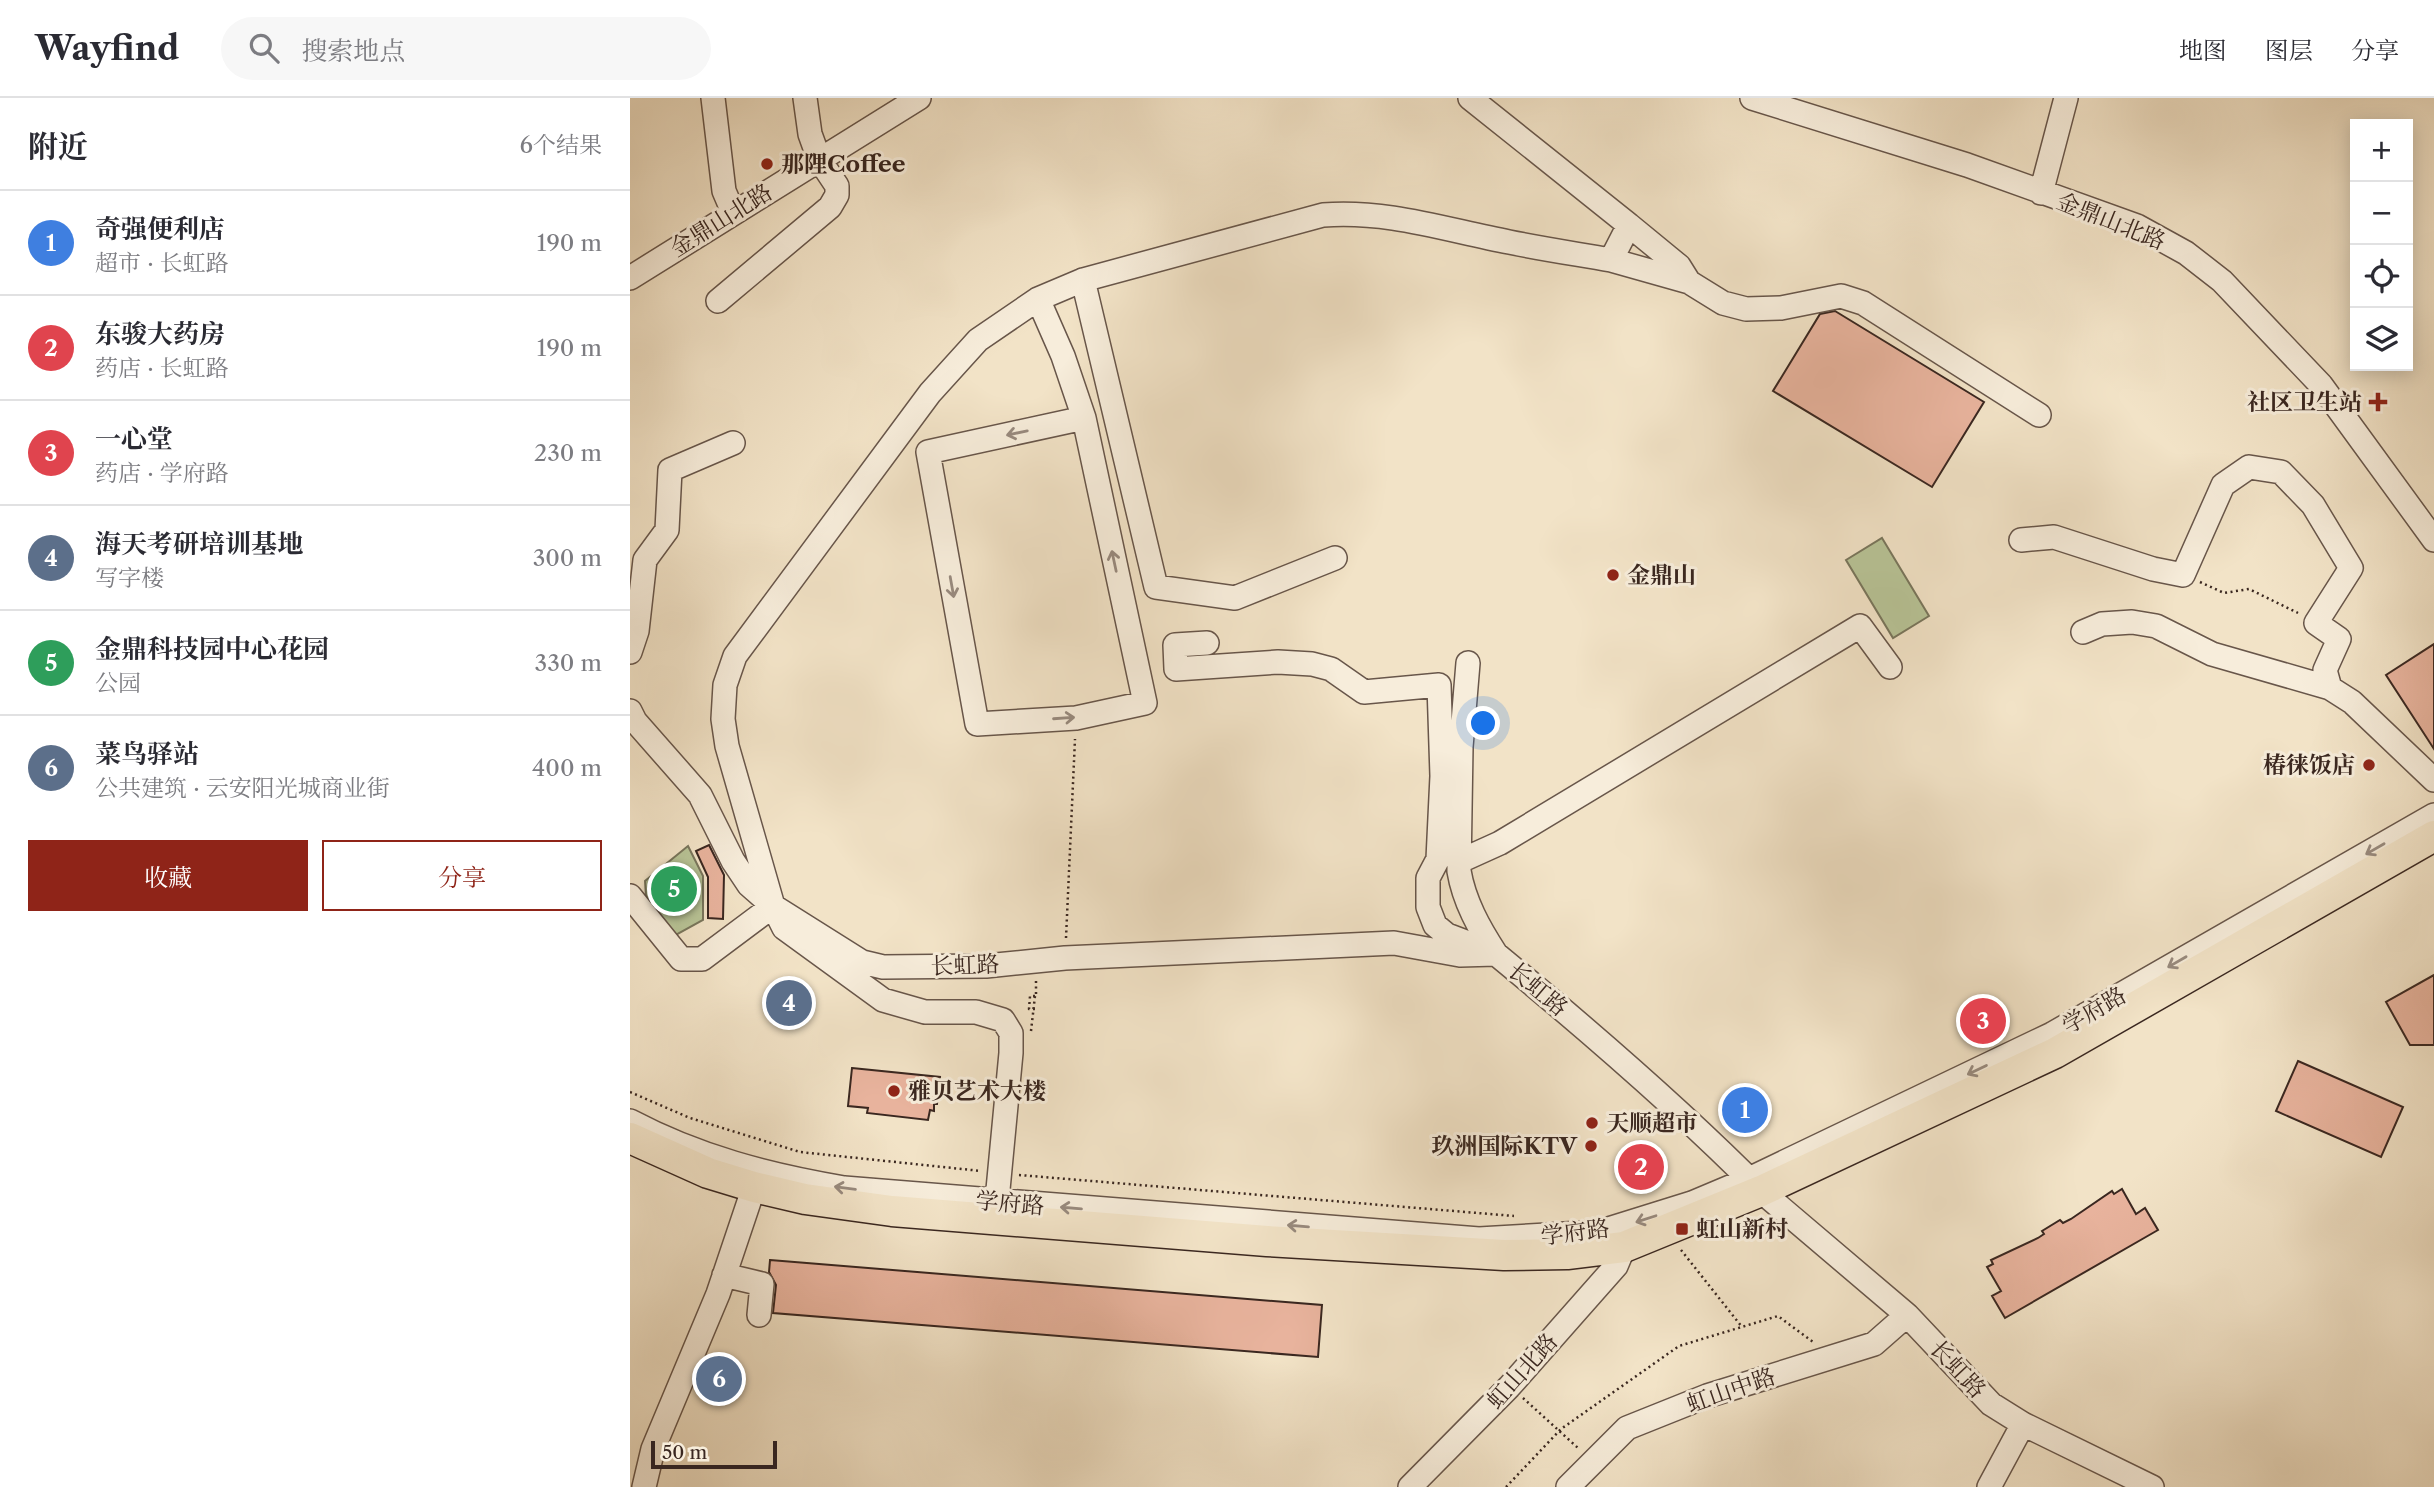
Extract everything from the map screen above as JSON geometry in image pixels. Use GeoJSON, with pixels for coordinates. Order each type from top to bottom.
{"type":"FeatureCollection","features":[{"type":"Feature","properties":{"kind":"main road","name":"学府路"},"geometry":{"type":"LineString","coordinates":[[630,1138],[708,1172],[754,1187],[805,1199],[891,1211],[996,1211],[1504,1255],[1567,1254],[1624,1247],[1755,1185],[2055,1053],[2434,836]]}},
{"type":"Feature","properties":{"kind":"street"},"geometry":{"type":"LineString","coordinates":[[713,98],[724,191],[733,212]]}},
{"type":"Feature","properties":{"kind":"street"},"geometry":{"type":"LineString","coordinates":[[718,302],[830,207],[837,195],[837,186],[820,159],[810,134],[805,98]]}},
{"type":"Feature","properties":{"kind":"street","name":"金鼎山北路"},"geometry":{"type":"LineString","coordinates":[[630,278],[919,98]]}},
{"type":"Feature","properties":{"kind":"street"},"geometry":{"type":"LineString","coordinates":[[1470,98],[1679,266],[1689,282]]}},
{"type":"Feature","properties":{"kind":"street","name":"金鼎山北路"},"geometry":{"type":"LineString","coordinates":[[1752,98],[1967,165],[2137,226],[2186,253],[2222,281],[2321,385],[2434,541]]}},
{"type":"Feature","properties":{"kind":"street"},"geometry":{"type":"LineString","coordinates":[[2041,193],[2066,98]]}},
{"type":"Feature","properties":{"kind":"street"},"geometry":{"type":"LineString","coordinates":[[996,1211],[1011,1040],[1003,1020],[976,1012],[915,1010],[883,1000],[784,928],[774,906],[727,746],[723,719],[725,685],[735,656],[930,393],[978,340],[1038,299],[1083,280],[1323,215],[1358,212],[1398,217],[1508,242],[1611,260],[1689,282],[1723,303],[1746,309],[1781,308],[1841,296],[1863,303],[2039,415]]}},
{"type":"Feature","properties":{"kind":"street"},"geometry":{"type":"LineString","coordinates":[[1611,260],[1629,225]]}},
{"type":"Feature","properties":{"kind":"street"},"geometry":{"type":"LineString","coordinates":[[1083,280],[1156,587],[1235,598],[1335,558]]}},
{"type":"Feature","properties":{"kind":"street"},"geometry":{"type":"LineString","coordinates":[[1038,299],[1063,356],[1084,418],[1145,703],[1076,718],[977,724],[928,452],[1084,418]]}},
{"type":"Feature","properties":{"kind":"street"},"geometry":{"type":"LineString","coordinates":[[630,652],[636,631],[645,560],[667,530],[670,470],[733,443]]}},
{"type":"Feature","properties":{"kind":"street"},"geometry":{"type":"LineString","coordinates":[[2021,540],[2054,537],[2153,569],[2182,575],[2223,485],[2249,467],[2281,472],[2313,505],[2351,568],[2316,622],[2339,639],[2325,670],[2330,688]]}},
{"type":"Feature","properties":{"kind":"street"},"geometry":{"type":"LineString","coordinates":[[2083,632],[2102,624],[2132,622],[2156,626],[2212,654],[2330,688],[2352,702],[2434,780]]}},
{"type":"Feature","properties":{"kind":"street"},"geometry":{"type":"LineString","coordinates":[[1458,862],[1500,843],[1860,626],[1890,667]]}},
{"type":"Feature","properties":{"kind":"street"},"geometry":{"type":"LineString","coordinates":[[1207,643],[1175,645],[1176,669],[1278,662],[1331,669],[1364,692],[1439,685],[1443,776],[1438,859],[1428,878],[1428,907],[1435,925],[1447,935],[1496,954]]}},
{"type":"Feature","properties":{"kind":"street"},"geometry":{"type":"LineString","coordinates":[[1468,663],[1461,747],[1458,862],[1462,888],[1481,932],[1496,954]]}},
{"type":"Feature","properties":{"kind":"street"},"geometry":{"type":"LineString","coordinates":[[630,711],[635,721],[701,794],[733,861],[749,885],[774,906]]}},
{"type":"Feature","properties":{"kind":"street","name":"学府路"},"geometry":{"type":"LineString","coordinates":[[630,1121],[705,1155],[794,1180],[996,1211],[1479,1238],[1537,1238],[1600,1232],[1755,1185],[2052,1034],[2434,815]]}},
{"type":"Feature","properties":{"kind":"street"},"geometry":{"type":"LineString","coordinates":[[630,896],[681,959],[692,961],[702,959],[774,906]]}},
{"type":"Feature","properties":{"kind":"street","name":"长虹路"},"geometry":{"type":"LineString","coordinates":[[774,906],[862,962],[883,967],[986,966],[1065,958],[1394,943],[1460,955],[1496,954],[1629,1066],[1755,1185],[1907,1315],[1991,1405],[2022,1424],[2152,1487]]}},
{"type":"Feature","properties":{"kind":"street"},"geometry":{"type":"LineString","coordinates":[[644,1487],[653,1449],[724,1275],[754,1187]]}},
{"type":"Feature","properties":{"kind":"street","name":"虹山北路"},"geometry":{"type":"LineString","coordinates":[[1410,1487],[1509,1387],[1616,1266],[1624,1247]]}},
{"type":"Feature","properties":{"kind":"street"},"geometry":{"type":"LineString","coordinates":[[724,1275],[762,1284],[759,1315]]}},
{"type":"Feature","properties":{"kind":"street","name":"虹山中路"},"geometry":{"type":"LineString","coordinates":[[1568,1487],[1627,1427],[1707,1396],[1874,1344],[1907,1315]]}},
{"type":"Feature","properties":{"kind":"street"},"geometry":{"type":"LineString","coordinates":[[1989,1487],[2022,1424]]}},
{"type":"Feature","properties":{"kind":"path"},"geometry":{"type":"LineString","coordinates":[[2182,575],[2224,593],[2249,589],[2316,622]]}},
{"type":"Feature","properties":{"kind":"path"},"geometry":{"type":"LineString","coordinates":[[1065,958],[1076,718]]}},
{"type":"Feature","properties":{"kind":"path"},"geometry":{"type":"LineString","coordinates":[[1030,1033],[1034,1024],[1035,996],[1030,996],[1029,1009],[1036,1009],[1034,961]]}},
{"type":"Feature","properties":{"kind":"path"},"geometry":{"type":"LineString","coordinates":[[630,1092],[690,1118],[800,1152],[1000,1173],[1526,1217]]}},
{"type":"Feature","properties":{"kind":"path"},"geometry":{"type":"LineString","coordinates":[[1678,1247],[1742,1327]]}},
{"type":"Feature","properties":{"kind":"path"},"geometry":{"type":"LineString","coordinates":[[1506,1487],[1561,1429],[1679,1346],[1778,1316],[1832,1357]]}},
{"type":"Feature","properties":{"kind":"path"},"geometry":{"type":"LineString","coordinates":[[1509,1387],[1561,1429],[1592,1463]]}},
{"type":"Feature","properties":{"kind":"green space"},"geometry":{"type":"Polygon","coordinates":[[[1882,538],[1929,616],[1893,638],[1846,560],[1882,538]]]}},
{"type":"Feature","properties":{"kind":"green space"},"geometry":{"type":"Polygon","coordinates":[[[688,846],[703,876],[703,920],[674,936],[646,896],[645,881],[688,846]]]}},
{"type":"Feature","properties":{"kind":"building"},"geometry":{"type":"Polygon","coordinates":[[[1835,311],[1984,402],[1932,487],[1773,391],[1820,314],[1835,311]]]}},
{"type":"Feature","properties":{"kind":"building"},"geometry":{"type":"Polygon","coordinates":[[[2434,644],[2434,749],[2386,675],[2434,644]]]}},
{"type":"Feature","properties":{"kind":"building"},"geometry":{"type":"Polygon","coordinates":[[[709,845],[724,875],[723,919],[708,918],[708,877],[696,851],[709,845]]]}},
{"type":"Feature","properties":{"kind":"building"},"geometry":{"type":"Polygon","coordinates":[[[2434,975],[2434,1045],[2410,1045],[2386,1002],[2434,975]]]}},
{"type":"Feature","properties":{"kind":"building"},"geometry":{"type":"Polygon","coordinates":[[[2298,1061],[2403,1107],[2381,1157],[2276,1111],[2298,1061]]]}},
{"type":"Feature","properties":{"kind":"building","name":"雅贝艺术大楼"},"geometry":{"type":"Polygon","coordinates":[[[852,1068],[940,1077],[934,1111],[930,1110],[928,1120],[867,1113],[868,1108],[848,1106],[852,1068]]]}},
{"type":"Feature","properties":{"kind":"building"},"geometry":{"type":"Polygon","coordinates":[[[2122,1189],[2136,1214],[2145,1208],[2158,1230],[2005,1318],[1992,1296],[2001,1291],[1987,1267],[1993,1264],[1991,1260],[2038,1238],[2044,1234],[2042,1231],[2060,1220],[2063,1223],[2071,1219],[2112,1191],[2114,1194],[2122,1189]]]}},
{"type":"Feature","properties":{"kind":"building"},"geometry":{"type":"Polygon","coordinates":[[[770,1260],[1322,1305],[1318,1357],[773,1313],[776,1285],[769,1272],[770,1260]]]}},
{"type":"Feature","properties":{"kind":"place","name":"那䧉Coffee"},"geometry":{"type":"Point","coordinates":[767,164]}},
{"type":"Feature","properties":{"kind":"place","name":"社区卫生站"},"geometry":{"type":"Point","coordinates":[2378,402]}},
{"type":"Feature","properties":{"kind":"place","name":"金鼎山"},"geometry":{"type":"Point","coordinates":[1613,575]}},
{"type":"Feature","properties":{"kind":"place","name":"椿徕饭店"},"geometry":{"type":"Point","coordinates":[2369,765]}},
{"type":"Feature","properties":{"kind":"place","name":"金鼎科技园中心花园"},"geometry":{"type":"Point","coordinates":[674,889]}},
{"type":"Feature","properties":{"kind":"place","name":"海天考研培训基地"},"geometry":{"type":"Point","coordinates":[789,1003]}},
{"type":"Feature","properties":{"kind":"place","name":"一心堂"},"geometry":{"type":"Point","coordinates":[1983,1021]}},
{"type":"Feature","properties":{"kind":"place","name":"雅贝艺术大楼"},"geometry":{"type":"Point","coordinates":[894,1091]}},
{"type":"Feature","properties":{"kind":"place","name":"奇强便利店"},"geometry":{"type":"Point","coordinates":[1745,1110]}},
{"type":"Feature","properties":{"kind":"place","name":"天顺超市"},"geometry":{"type":"Point","coordinates":[1592,1123]}},
{"type":"Feature","properties":{"kind":"place","name":"玖洲国际KTV"},"geometry":{"type":"Point","coordinates":[1591,1146]}},
{"type":"Feature","properties":{"kind":"place","name":"东骏大药房"},"geometry":{"type":"Point","coordinates":[1641,1167]}},
{"type":"Feature","properties":{"kind":"place","name":"虹山新村"},"geometry":{"type":"Point","coordinates":[1682,1229]}},
{"type":"Feature","properties":{"kind":"place","name":"菜鸟驿站"},"geometry":{"type":"Point","coordinates":[719,1379]}}]}
